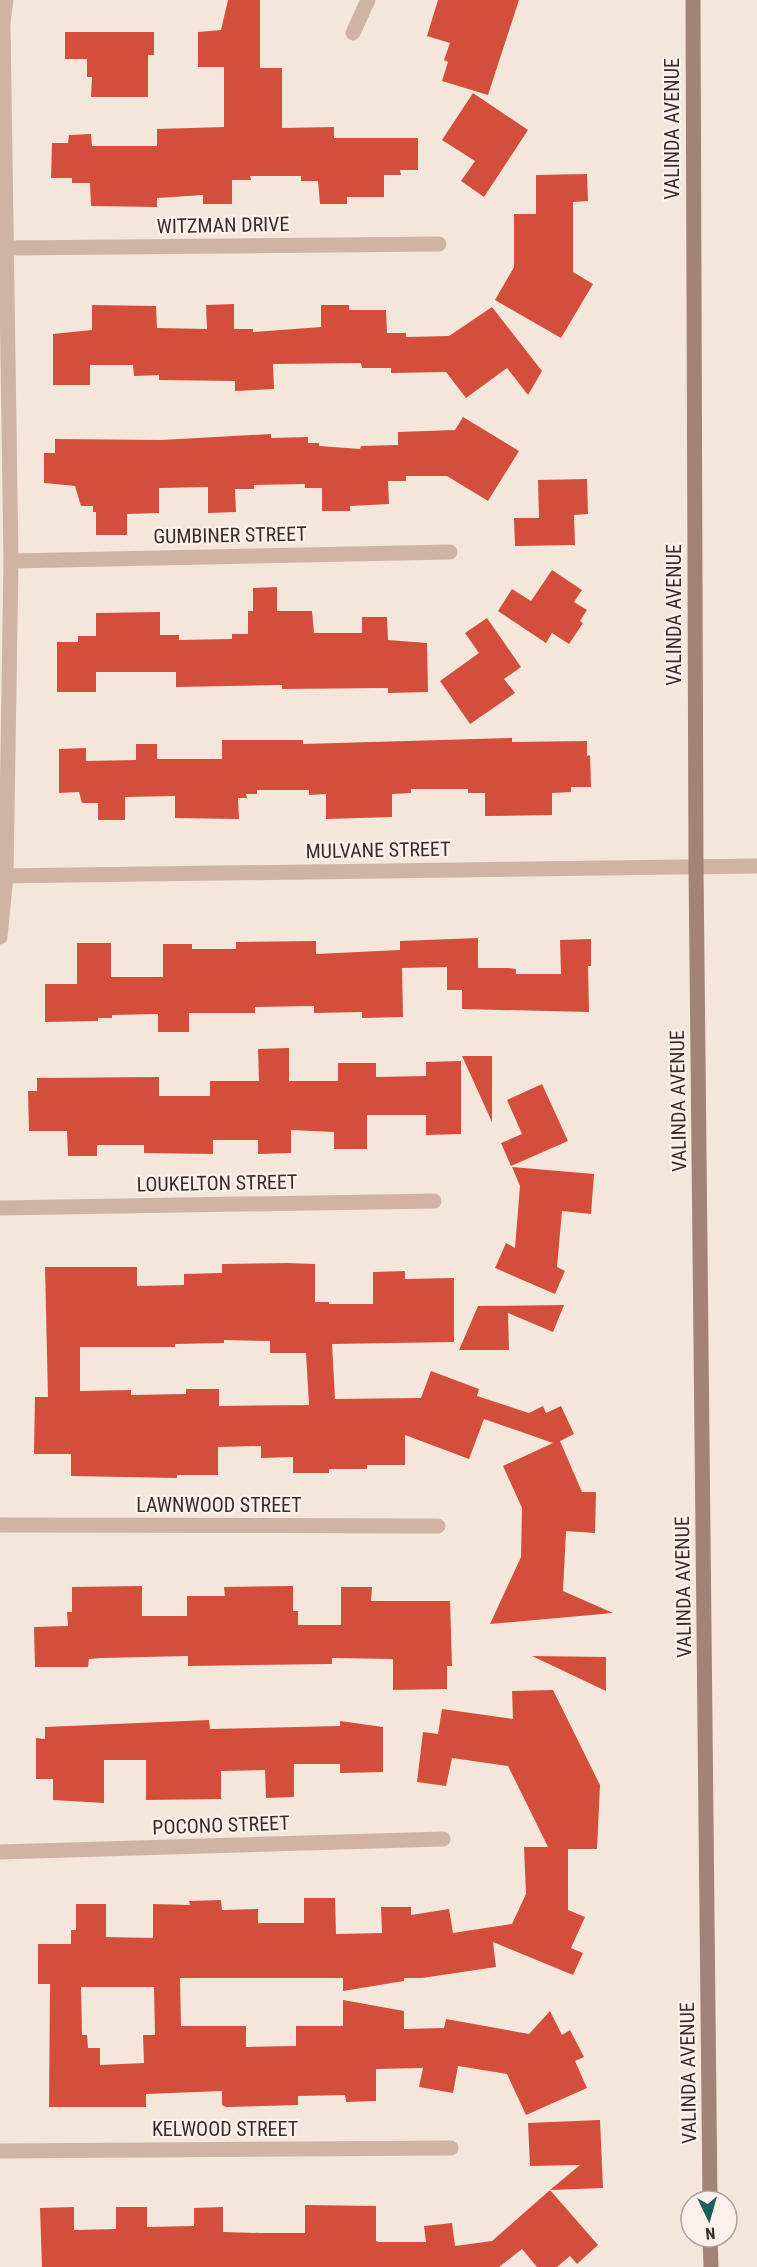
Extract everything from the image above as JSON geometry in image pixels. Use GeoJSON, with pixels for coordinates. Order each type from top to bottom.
{"type":"FeatureCollection","features":[{"type":"Feature","properties":{"kind":"main road","name":"VALINDA AVENUE"},"geometry":{"type":"LineString","coordinates":[[693,0],[696,867],[710,2189]]}},
{"type":"Feature","properties":{"kind":"main road"},"geometry":{"type":"LineString","coordinates":[[710,2249],[711,2267]]}},
{"type":"Feature","properties":{"kind":"street"},"geometry":{"type":"LineString","coordinates":[[0,937],[11,561],[3,22],[6,0]]}},
{"type":"Feature","properties":{"kind":"street"},"geometry":{"type":"LineString","coordinates":[[353,33],[368,0]]}},
{"type":"Feature","properties":{"kind":"street","name":"WITZMAN DRIVE"},"geometry":{"type":"LineString","coordinates":[[8,248],[439,244]]}},
{"type":"Feature","properties":{"kind":"street","name":"GUMBINER STREET"},"geometry":{"type":"LineString","coordinates":[[11,561],[450,552]]}},
{"type":"Feature","properties":{"kind":"street","name":"MULVANE STREET"},"geometry":{"type":"LineString","coordinates":[[3,876],[757,866]]}},
{"type":"Feature","properties":{"kind":"street","name":"LOUKELTON STREET"},"geometry":{"type":"LineString","coordinates":[[0,1208],[434,1201]]}},
{"type":"Feature","properties":{"kind":"street","name":"LAWNWOOD STREET"},"geometry":{"type":"LineString","coordinates":[[0,1525],[438,1526]]}},
{"type":"Feature","properties":{"kind":"street","name":"POCONO STREET"},"geometry":{"type":"LineString","coordinates":[[0,1852],[443,1839]]}},
{"type":"Feature","properties":{"kind":"street","name":"KELWOOD STREET"},"geometry":{"type":"LineString","coordinates":[[0,2151],[451,2148]]}},
{"type":"Feature","properties":{"kind":"building"},"geometry":{"type":"Polygon","coordinates":[[[228,0],[260,0],[260,68],[282,68],[282,128],[334,127],[334,138],[418,138],[418,170],[400,170],[401,175],[384,175],[384,197],[347,197],[347,204],[320,204],[318,181],[301,181],[301,176],[250,176],[251,180],[232,180],[232,204],[203,204],[203,195],[157,198],[157,207],[91,206],[90,183],[72,183],[72,178],[51,178],[52,143],[68,143],[69,135],[91,134],[92,146],[157,146],[157,129],[224,127],[224,67],[198,67],[198,32],[221,30],[228,0]]]}},
{"type":"Feature","properties":{"kind":"building"},"geometry":{"type":"Polygon","coordinates":[[[438,0],[519,0],[488,95],[442,81],[448,62],[444,60],[450,43],[427,36],[438,0]]]}},
{"type":"Feature","properties":{"kind":"building"},"geometry":{"type":"Polygon","coordinates":[[[65,32],[154,32],[154,55],[148,55],[148,97],[91,97],[92,77],[87,77],[87,59],[65,59],[65,32]]]}},
{"type":"Feature","properties":{"kind":"building"},"geometry":{"type":"Polygon","coordinates":[[[473,93],[528,130],[484,197],[461,181],[475,161],[442,140],[473,93]]]}},
{"type":"Feature","properties":{"kind":"building"},"geometry":{"type":"Polygon","coordinates":[[[587,174],[588,201],[573,202],[573,272],[593,284],[561,338],[495,300],[514,267],[514,214],[536,214],[536,175],[587,174]]]}},
{"type":"Feature","properties":{"kind":"building"},"geometry":{"type":"Polygon","coordinates":[[[234,304],[234,329],[253,329],[253,332],[321,327],[321,305],[349,305],[349,310],[386,310],[387,333],[406,333],[406,337],[449,336],[492,307],[542,371],[528,395],[507,368],[466,398],[446,372],[391,373],[391,368],[362,368],[361,363],[273,364],[274,389],[235,391],[235,381],[159,380],[159,375],[134,376],[133,365],[90,365],[90,385],[53,385],[53,334],[92,330],[92,305],[156,306],[157,328],[207,329],[206,305],[234,304]]]}},
{"type":"Feature","properties":{"kind":"building"},"geometry":{"type":"Polygon","coordinates":[[[463,417],[519,451],[488,501],[447,476],[406,476],[406,481],[388,481],[389,504],[350,506],[350,511],[322,511],[322,488],[305,488],[305,484],[254,485],[254,489],[235,489],[236,512],[208,513],[208,487],[159,488],[159,513],[127,514],[127,535],[96,535],[96,512],[93,512],[93,506],[81,506],[75,486],[44,483],[44,453],[55,453],[55,439],[161,440],[271,434],[271,438],[308,437],[308,443],[319,443],[319,446],[360,449],[361,446],[398,445],[398,432],[455,430],[463,417]]]}},
{"type":"Feature","properties":{"kind":"building"},"geometry":{"type":"Polygon","coordinates":[[[587,479],[588,514],[574,515],[575,545],[515,546],[514,518],[539,518],[538,480],[587,479]]]}},
{"type":"Feature","properties":{"kind":"building"},"geometry":{"type":"Polygon","coordinates":[[[552,570],[582,590],[574,602],[587,610],[580,621],[583,623],[569,644],[552,633],[546,643],[498,611],[512,589],[531,601],[552,570]]]}},
{"type":"Feature","properties":{"kind":"building"},"geometry":{"type":"Polygon","coordinates":[[[277,587],[277,611],[312,611],[314,633],[362,633],[362,617],[387,617],[388,640],[427,643],[428,692],[388,693],[388,688],[282,689],[282,685],[176,687],[176,672],[96,672],[96,692],[57,692],[57,642],[78,642],[78,636],[96,636],[96,613],[160,612],[160,635],[179,635],[179,640],[232,639],[232,634],[248,634],[248,611],[253,611],[253,588],[277,587]]]}},
{"type":"Feature","properties":{"kind":"building"},"geometry":{"type":"Polygon","coordinates":[[[487,618],[521,667],[504,679],[515,693],[470,724],[440,681],[479,653],[465,633],[487,618]]]}},
{"type":"Feature","properties":{"kind":"building"},"geometry":{"type":"Polygon","coordinates":[[[512,738],[512,742],[587,741],[591,787],[571,787],[571,792],[552,793],[552,815],[485,816],[485,793],[468,793],[468,789],[411,789],[411,793],[392,794],[392,817],[326,819],[326,794],[309,795],[309,790],[257,790],[257,794],[246,794],[247,798],[238,798],[239,819],[175,818],[175,796],[125,797],[125,820],[98,820],[98,803],[82,803],[79,792],[59,793],[59,749],[86,748],[86,761],[136,760],[136,744],[157,744],[157,759],[222,759],[222,740],[303,740],[303,744],[512,738]]]}},
{"type":"Feature","properties":{"kind":"building"},"geometry":{"type":"Polygon","coordinates":[[[478,938],[478,968],[516,969],[516,974],[561,974],[560,940],[591,939],[591,966],[588,966],[589,1012],[462,1009],[462,990],[447,990],[447,967],[402,968],[403,1017],[362,1018],[362,1012],[314,1013],[314,1006],[255,1007],[255,1013],[189,1013],[189,1032],[158,1032],[158,1014],[112,1015],[112,1018],[98,1018],[98,1021],[45,1022],[45,984],[77,984],[77,943],[111,943],[111,977],[163,977],[163,944],[192,944],[192,949],[236,949],[236,942],[316,941],[316,954],[400,950],[400,941],[478,938]]]}},
{"type":"Feature","properties":{"kind":"building"},"geometry":{"type":"Polygon","coordinates":[[[289,1048],[289,1081],[338,1081],[338,1063],[376,1063],[376,1077],[426,1076],[426,1062],[461,1061],[461,1134],[426,1135],[426,1115],[367,1115],[367,1149],[334,1149],[334,1132],[291,1130],[291,1153],[258,1154],[258,1140],[213,1140],[213,1154],[144,1153],[144,1145],[97,1145],[97,1156],[68,1156],[67,1131],[29,1131],[28,1091],[37,1091],[37,1078],[159,1077],[159,1096],[210,1096],[210,1081],[259,1081],[258,1049],[289,1048]]]}},
{"type":"Feature","properties":{"kind":"building"},"geometry":{"type":"Polygon","coordinates":[[[462,1056],[492,1056],[492,1122],[462,1056]]]}},
{"type":"Feature","properties":{"kind":"building"},"geometry":{"type":"Polygon","coordinates":[[[542,1084],[568,1141],[511,1166],[501,1143],[522,1134],[507,1100],[542,1084]]]}},
{"type":"Feature","properties":{"kind":"building"},"geometry":{"type":"Polygon","coordinates":[[[512,1167],[594,1174],[591,1214],[562,1211],[557,1267],[565,1271],[555,1294],[495,1268],[506,1243],[515,1248],[520,1186],[512,1167]]]}},
{"type":"Feature","properties":{"kind":"building"},"geometry":{"type":"Polygon","coordinates":[[[222,1264],[315,1264],[315,1302],[329,1302],[329,1304],[373,1304],[373,1272],[405,1271],[405,1279],[454,1278],[454,1342],[332,1344],[335,1399],[421,1398],[431,1371],[479,1389],[477,1396],[529,1413],[543,1406],[546,1413],[561,1406],[574,1434],[560,1441],[582,1492],[596,1492],[595,1533],[566,1531],[563,1591],[613,1613],[490,1624],[521,1557],[522,1508],[503,1466],[553,1443],[484,1419],[469,1459],[405,1435],[405,1465],[367,1465],[367,1469],[329,1469],[329,1473],[293,1473],[293,1457],[261,1458],[261,1446],[218,1447],[218,1475],[177,1475],[177,1478],[71,1476],[71,1454],[34,1454],[35,1397],[48,1397],[45,1267],[137,1267],[137,1286],[184,1285],[184,1274],[222,1273],[222,1264]],[[224,1340],[224,1343],[175,1344],[175,1347],[80,1347],[80,1391],[131,1390],[131,1395],[186,1394],[186,1389],[219,1389],[219,1406],[309,1405],[306,1353],[270,1353],[270,1341],[224,1340]]]}},
{"type":"Feature","properties":{"kind":"building"},"geometry":{"type":"Polygon","coordinates":[[[564,1305],[553,1332],[508,1313],[509,1350],[459,1350],[478,1306],[564,1305]]]}},
{"type":"Feature","properties":{"kind":"building"},"geometry":{"type":"Polygon","coordinates":[[[142,1586],[142,1616],[187,1616],[187,1596],[225,1596],[224,1587],[293,1586],[293,1611],[298,1611],[298,1625],[341,1625],[341,1587],[372,1587],[371,1601],[450,1601],[452,1666],[447,1666],[447,1689],[393,1690],[393,1659],[332,1658],[332,1664],[188,1666],[188,1656],[101,1658],[89,1659],[88,1667],[35,1667],[34,1627],[68,1626],[67,1612],[72,1612],[72,1587],[142,1586]]]}},
{"type":"Feature","properties":{"kind":"building"},"geometry":{"type":"Polygon","coordinates":[[[532,1656],[606,1657],[606,1691],[532,1656]]]}},
{"type":"Feature","properties":{"kind":"building"},"geometry":{"type":"Polygon","coordinates":[[[553,1690],[600,1785],[597,1849],[568,1849],[568,1910],[585,1917],[571,1948],[583,1953],[573,1975],[493,1942],[496,1967],[422,1978],[404,1978],[404,1981],[343,1991],[343,1978],[180,1978],[181,2026],[246,2026],[246,2047],[296,2046],[296,2026],[343,2026],[343,2000],[404,2011],[404,2029],[444,2028],[446,2019],[529,2034],[550,2011],[562,2035],[570,2030],[584,2057],[575,2061],[587,2088],[526,2115],[507,2074],[458,2066],[453,2093],[419,2087],[423,2068],[376,2069],[376,2101],[346,2102],[345,2095],[298,2096],[298,2105],[226,2107],[222,2105],[222,2091],[146,2094],[146,2107],[49,2107],[50,1984],[38,1984],[38,1944],[71,1944],[71,1930],[76,1930],[76,1904],[106,1904],[106,1937],[153,1938],[153,1904],[190,1905],[189,1901],[221,1900],[222,1910],[258,1909],[258,1923],[304,1923],[304,1898],[335,1898],[336,1934],[382,1933],[381,1907],[411,1907],[411,1915],[449,1909],[453,1933],[512,1924],[526,1894],[524,1847],[548,1847],[508,1766],[452,1758],[446,1786],[417,1782],[423,1732],[438,1734],[442,1709],[513,1719],[512,1691],[553,1690]],[[81,1987],[82,2035],[87,2035],[88,2048],[100,2048],[100,2065],[144,2063],[143,2035],[155,2035],[154,1987],[81,1987]]]}},
{"type":"Feature","properties":{"kind":"building"},"geometry":{"type":"Polygon","coordinates":[[[209,1720],[210,1729],[340,1726],[340,1721],[383,1727],[383,1772],[340,1773],[340,1764],[294,1764],[294,1797],[266,1798],[265,1770],[221,1771],[221,1799],[146,1800],[146,1760],[104,1760],[104,1803],[53,1800],[53,1779],[36,1779],[36,1738],[45,1739],[45,1727],[209,1720]]]}},
{"type":"Feature","properties":{"kind":"building"},"geometry":{"type":"Polygon","coordinates":[[[600,2120],[603,2188],[550,2190],[580,2165],[530,2166],[528,2123],[600,2120]]]}},
{"type":"Feature","properties":{"kind":"building"},"geometry":{"type":"Polygon","coordinates":[[[550,2190],[598,2245],[577,2264],[570,2256],[557,2267],[537,2267],[522,2249],[499,2267],[42,2267],[40,2208],[74,2207],[74,2230],[116,2229],[116,2207],[147,2207],[147,2227],[194,2226],[194,2208],[223,2207],[223,2232],[305,2233],[305,2205],[376,2206],[376,2241],[426,2242],[424,2226],[452,2223],[455,2246],[492,2241],[550,2190]]]}}]}
